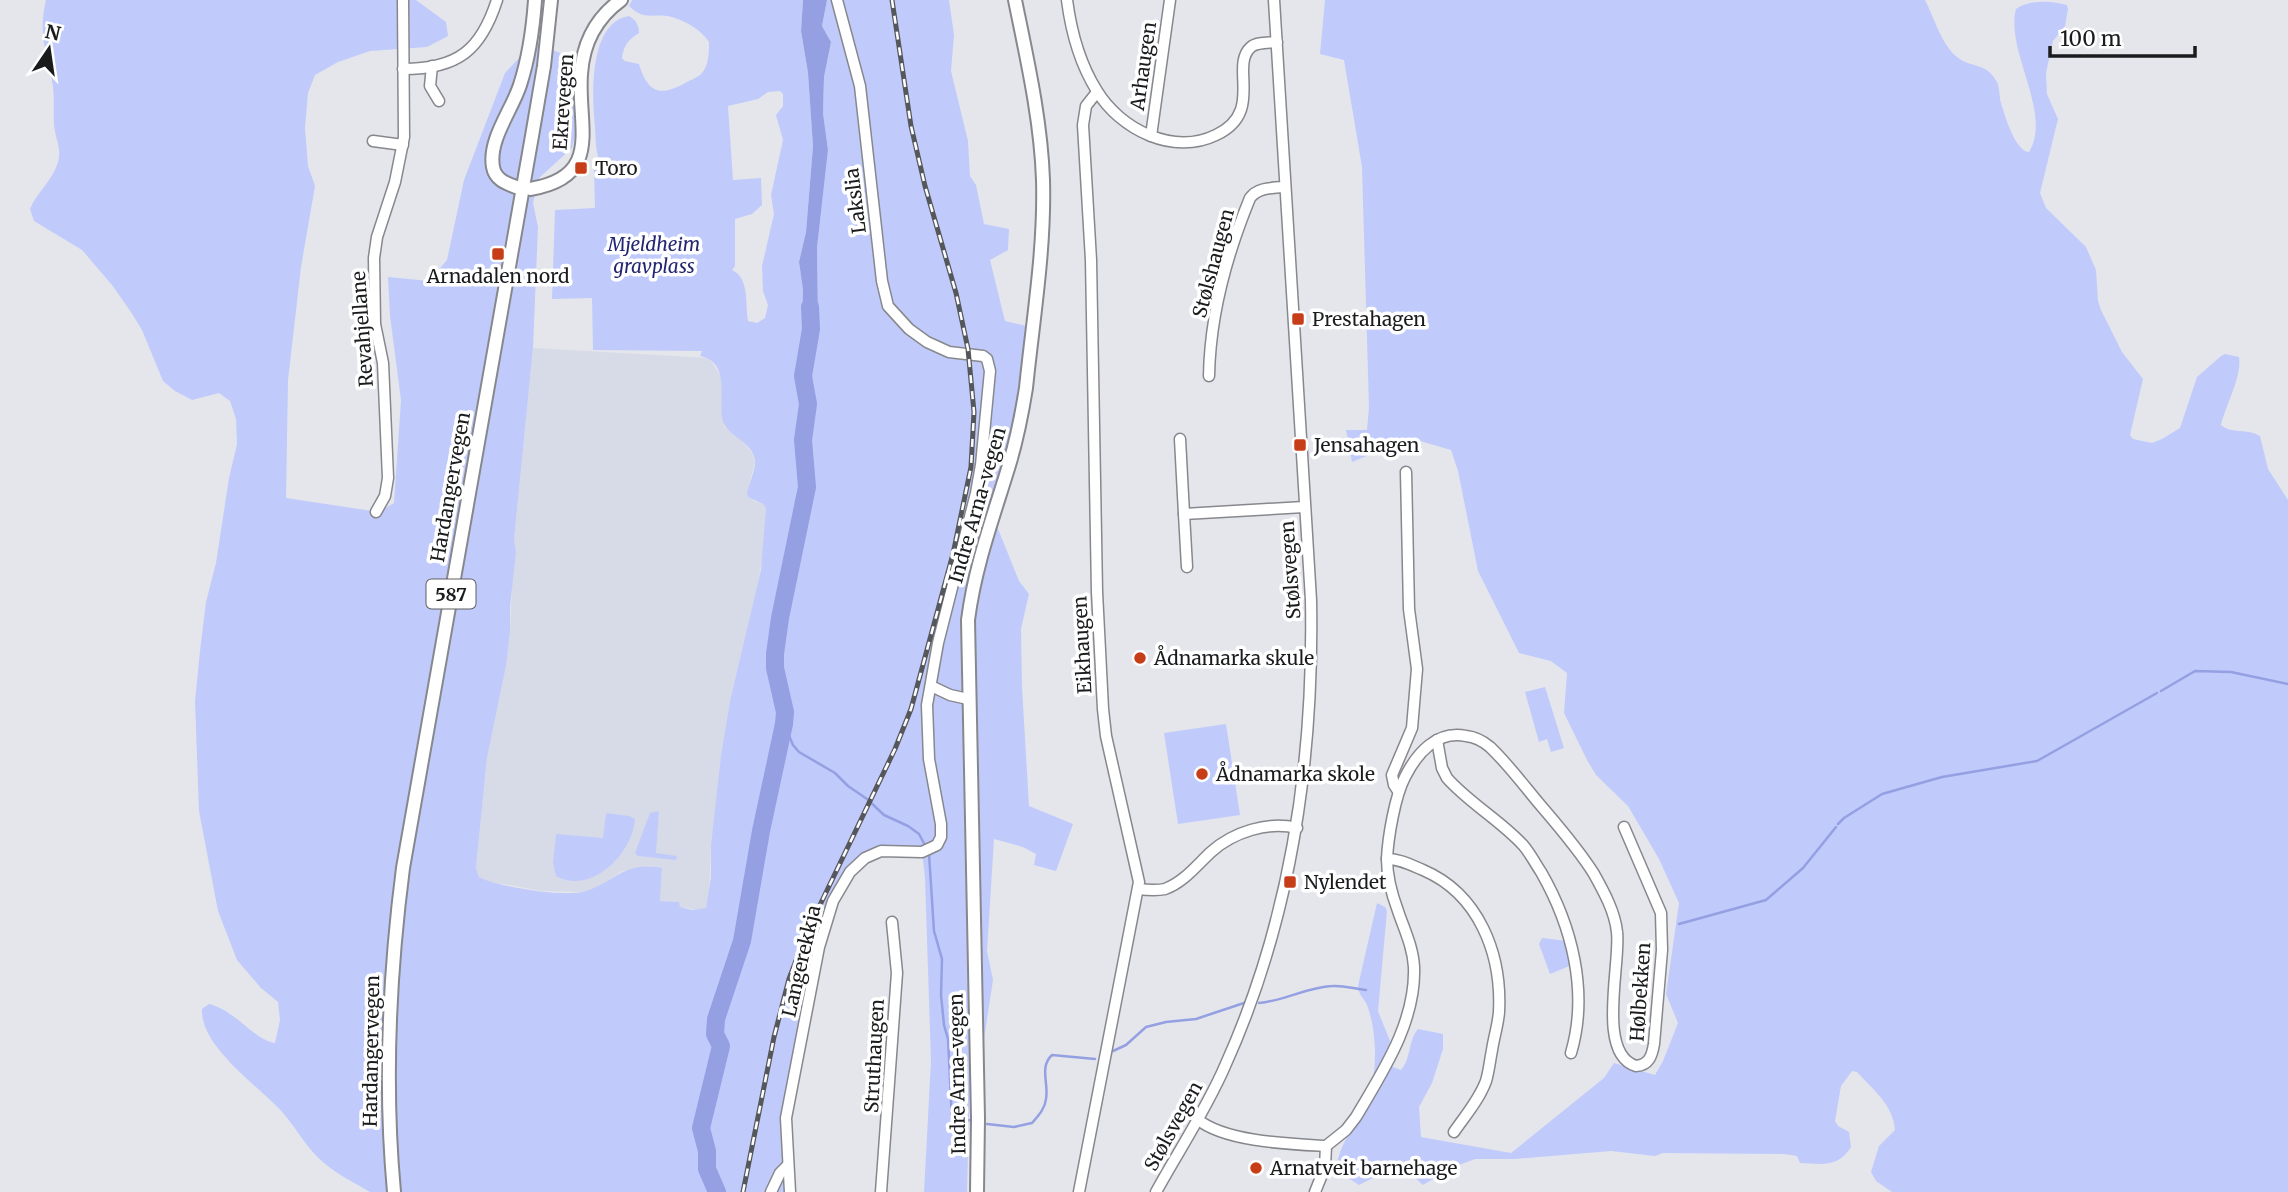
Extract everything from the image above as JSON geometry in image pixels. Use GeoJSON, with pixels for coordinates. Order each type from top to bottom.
{"type":"FeatureCollection","features":[{"type":"Feature","properties":{"kind":"main road"},"geometry":{"type":"LineString","coordinates":[[516,187],[496,175],[492,165],[493,152],[520,83],[531,38],[535,0]]}},
{"type":"Feature","properties":{"kind":"main road","name":"Hardangervegen"},"geometry":{"type":"LineString","coordinates":[[394,1192],[389,1123],[388,1028],[403,868],[534,125],[551,0]]}},
{"type":"Feature","properties":{"kind":"main road","name":"Ekrevegen"},"geometry":{"type":"LineString","coordinates":[[530,189],[560,179],[575,167],[580,157],[584,130],[580,85],[584,55],[588,40],[599,20],[621,0]]}},
{"type":"Feature","properties":{"kind":"main road","name":"Indre Arna-vegen"},"geometry":{"type":"LineString","coordinates":[[977,1192],[978,1118],[967,640],[971,595],[980,555],[1010,461],[1026,388],[1043,211],[1043,172],[1038,128],[1015,0]]}},
{"type":"Feature","properties":{"kind":"street","name":"Revahjellane"},"geometry":{"type":"LineString","coordinates":[[376,512],[385,496],[388,478],[383,363],[376,324],[374,249],[395,182],[402,145],[405,111],[403,0]]}},
{"type":"Feature","properties":{"kind":"street"},"geometry":{"type":"LineString","coordinates":[[403,69],[432,66],[461,57],[470,51],[490,20],[497,0]]}},
{"type":"Feature","properties":{"kind":"street","name":"Lakslia"},"geometry":{"type":"LineString","coordinates":[[837,0],[860,86],[882,281],[888,306],[899,320],[927,342],[949,352],[979,354],[987,359],[990,371],[981,466],[930,687]]}},
{"type":"Feature","properties":{"kind":"street"},"geometry":{"type":"LineString","coordinates":[[1067,0],[1079,52],[1097,92],[1119,115],[1151,136],[1179,142],[1199,141],[1220,134],[1229,127],[1242,107],[1246,53],[1254,45],[1277,42]]}},
{"type":"Feature","properties":{"kind":"street","name":"Arhaugen"},"geometry":{"type":"LineString","coordinates":[[1151,136],[1170,0]]}},
{"type":"Feature","properties":{"kind":"street","name":"Stølsvegen"},"geometry":{"type":"LineString","coordinates":[[1156,1192],[1224,1068],[1257,986],[1278,918],[1297,828],[1307,739],[1312,650],[1311,600],[1274,0]]}},
{"type":"Feature","properties":{"kind":"street"},"geometry":{"type":"LineString","coordinates":[[432,66],[430,86],[439,101]]}},
{"type":"Feature","properties":{"kind":"street","name":"Eikhaugen"},"geometry":{"type":"LineString","coordinates":[[1079,1192],[1138,890],[1136,868],[1106,736],[1102,696],[1091,260],[1083,125],[1086,106],[1097,92]]}},
{"type":"Feature","properties":{"kind":"street"},"geometry":{"type":"LineString","coordinates":[[373,141],[402,145]]}},
{"type":"Feature","properties":{"kind":"street","name":"Stølshaugen"},"geometry":{"type":"LineString","coordinates":[[1209,376],[1217,300],[1250,198],[1254,192],[1285,187]]}},
{"type":"Feature","properties":{"kind":"street"},"geometry":{"type":"LineString","coordinates":[[1180,439],[1186,567]]}},
{"type":"Feature","properties":{"kind":"street"},"geometry":{"type":"LineString","coordinates":[[1398,791],[1392,775],[1412,728],[1417,669],[1409,609],[1406,472]]}},
{"type":"Feature","properties":{"kind":"street"},"geometry":{"type":"LineString","coordinates":[[1184,514],[1304,507]]}},
{"type":"Feature","properties":{"kind":"street"},"geometry":{"type":"LineString","coordinates":[[930,687],[968,699]]}},
{"type":"Feature","properties":{"kind":"street","name":"Langerekkja"},"geometry":{"type":"LineString","coordinates":[[790,1192],[786,1118],[819,947],[832,901],[857,863],[872,853],[922,852],[933,848],[939,842],[941,824],[926,728],[930,687]]}},
{"type":"Feature","properties":{"kind":"street","name":"Hølbekken"},"geometry":{"type":"LineString","coordinates":[[1437,740],[1453,735],[1465,735],[1489,746],[1592,870],[1613,913],[1618,936],[1613,1012],[1615,1038],[1626,1061],[1636,1066],[1646,1064],[1653,1052],[1662,922],[1659,904],[1624,827]]}},
{"type":"Feature","properties":{"kind":"street"},"geometry":{"type":"LineString","coordinates":[[1197,1119],[1206,1126],[1227,1134],[1326,1146],[1346,1130],[1356,1117],[1408,1019],[1414,966],[1393,895],[1387,859],[1398,791],[1419,754],[1437,740],[1442,768],[1447,778],[1522,844],[1559,905],[1569,936],[1578,988],[1577,1027],[1572,1053]]}},
{"type":"Feature","properties":{"kind":"street"},"geometry":{"type":"LineString","coordinates":[[1138,890],[1163,890],[1171,886],[1183,879],[1221,844],[1242,833],[1278,825],[1297,828]]}},
{"type":"Feature","properties":{"kind":"street"},"geometry":{"type":"LineString","coordinates":[[1387,859],[1400,860],[1439,877],[1455,888],[1477,915],[1486,932],[1493,957],[1499,1009],[1488,1072],[1478,1097],[1454,1132]]}},
{"type":"Feature","properties":{"kind":"street","name":"Struthaugen"},"geometry":{"type":"LineString","coordinates":[[881,1192],[897,973],[892,922]]}},
{"type":"Feature","properties":{"kind":"street"},"geometry":{"type":"LineString","coordinates":[[1315,1192],[1325,1167],[1326,1146]]}},
{"type":"Feature","properties":{"kind":"street"},"geometry":{"type":"LineString","coordinates":[[771,1192],[780,1173],[787,1166]]}},
{"type":"Feature","properties":{"kind":"shaded area"},"geometry":{"type":"Polygon","coordinates":[[[803,0],[827,0],[822,26],[831,42],[824,77],[823,113],[828,150],[817,248],[818,318],[815,328],[806,327],[802,319],[803,290],[799,262],[806,232],[813,146],[808,73],[801,31],[803,0]]]}},
{"type":"Feature","properties":{"kind":"shaded area"},"geometry":{"type":"Polygon","coordinates":[[[533,348],[709,358],[722,378],[724,426],[742,440],[753,455],[755,462],[747,493],[766,508],[764,546],[755,603],[730,701],[711,844],[709,894],[706,908],[702,910],[679,907],[678,902],[660,901],[662,868],[650,866],[622,871],[602,885],[583,892],[542,891],[487,881],[479,877],[476,868],[487,758],[506,666],[510,632],[514,540],[533,348]]]}},
{"type":"Feature","properties":{"kind":"green space","name":"Mjeldheim gravplass"},"geometry":{"type":"Polygon","coordinates":[[[46,0],[416,0],[446,22],[448,36],[427,47],[370,51],[338,62],[315,75],[308,93],[305,128],[308,166],[315,186],[301,267],[288,380],[286,498],[379,512],[394,503],[401,400],[390,316],[388,277],[429,281],[447,260],[464,180],[505,73],[534,42],[572,58],[575,135],[572,148],[539,178],[533,203],[538,227],[533,348],[514,540],[516,552],[510,632],[506,666],[487,758],[476,868],[479,877],[488,881],[532,890],[576,893],[597,887],[630,869],[662,868],[660,901],[679,902],[680,907],[692,910],[706,908],[721,755],[730,701],[761,570],[766,508],[748,497],[755,460],[753,453],[724,423],[719,372],[709,359],[700,356],[702,351],[593,350],[592,298],[552,299],[555,210],[595,208],[594,170],[604,169],[596,149],[593,98],[599,46],[616,21],[629,16],[634,19],[639,33],[627,43],[622,58],[639,64],[651,87],[670,90],[704,71],[709,42],[697,30],[677,19],[640,14],[629,6],[632,0],[803,0],[801,31],[808,73],[813,146],[806,232],[799,262],[803,290],[802,319],[818,318],[817,248],[828,150],[823,113],[824,77],[831,42],[822,26],[827,0],[949,0],[954,35],[951,71],[968,141],[970,176],[976,185],[984,224],[1009,229],[1008,250],[990,260],[1005,321],[1027,326],[1015,422],[990,509],[1019,581],[1029,594],[1021,629],[1029,806],[1073,824],[1056,871],[1034,865],[1036,854],[1023,847],[994,839],[987,951],[993,980],[984,1039],[971,1046],[967,1192],[924,1192],[931,1061],[922,852],[891,851],[865,858],[833,901],[789,1099],[790,1192],[370,1192],[335,1171],[318,1157],[283,1113],[220,1051],[204,1023],[202,1009],[209,1004],[228,1012],[259,1036],[275,1043],[280,1020],[278,1002],[261,988],[237,960],[218,911],[199,811],[195,701],[206,602],[216,563],[237,444],[236,419],[230,401],[219,393],[192,400],[163,381],[142,330],[112,285],[82,250],[34,221],[30,209],[56,168],[59,157],[54,125],[53,86],[44,41],[46,0]],[[780,91],[768,92],[758,99],[728,106],[733,180],[761,178],[762,205],[752,214],[735,219],[735,266],[732,270],[742,279],[744,285],[748,321],[757,323],[765,318],[768,305],[763,291],[762,266],[774,214],[771,195],[783,140],[776,115],[783,106],[783,94],[780,91]]]}},
{"type":"Feature","properties":{"kind":"green space"},"geometry":{"type":"Polygon","coordinates":[[[1325,0],[1925,0],[1951,52],[1993,76],[2011,132],[2019,146],[2029,152],[2035,136],[2036,119],[2017,44],[2014,26],[2016,9],[2040,2],[2067,5],[2065,26],[2053,41],[2046,73],[2047,94],[2058,119],[2040,193],[2046,208],[2086,247],[2096,270],[2101,310],[2122,352],[2143,379],[2130,435],[2133,439],[2152,443],[2180,428],[2197,377],[2225,354],[2239,357],[2236,382],[2221,425],[2260,436],[2268,469],[2288,500],[2288,1192],[1892,1192],[1876,1181],[1871,1172],[1879,1146],[1895,1130],[1893,1121],[1881,1098],[1857,1072],[1852,1071],[1841,1086],[1835,1121],[1849,1132],[1851,1147],[1835,1162],[1800,1163],[1797,1156],[1784,1154],[1663,1153],[1655,1156],[1611,1151],[1515,1159],[1475,1159],[1451,1168],[1423,1185],[1400,1164],[1359,1185],[1336,1170],[1342,1148],[1369,1097],[1374,1076],[1375,1045],[1372,1024],[1358,986],[1377,903],[1387,911],[1378,1011],[1390,1041],[1385,1056],[1388,1065],[1401,1070],[1418,1029],[1443,1034],[1443,1049],[1432,1083],[1419,1107],[1421,1137],[1511,1153],[1604,1078],[1614,1063],[1655,1075],[1678,1023],[1666,994],[1679,903],[1659,859],[1628,806],[1596,775],[1564,713],[1567,673],[1551,661],[1519,653],[1478,571],[1458,471],[1451,450],[1410,438],[1352,462],[1346,430],[1367,430],[1369,408],[1362,167],[1344,60],[1320,54],[1325,0]]]}},
{"type":"Feature","properties":{"kind":"green space"},"geometry":{"type":"Polygon","coordinates":[[[1545,687],[1564,748],[1551,752],[1547,739],[1539,742],[1525,692],[1545,687]]]}},
{"type":"Feature","properties":{"kind":"green space","name":"Ådnamarka skole"},"geometry":{"type":"Polygon","coordinates":[[[1226,724],[1240,815],[1178,824],[1164,733],[1226,724]]]}},
{"type":"Feature","properties":{"kind":"green space"},"geometry":{"type":"Polygon","coordinates":[[[659,811],[656,853],[677,856],[676,860],[638,856],[635,853],[650,813],[659,811]]]}},
{"type":"Feature","properties":{"kind":"green space"},"geometry":{"type":"Polygon","coordinates":[[[606,813],[635,819],[627,845],[618,857],[596,876],[583,880],[569,881],[556,876],[553,863],[556,834],[603,838],[606,813]]]}},
{"type":"Feature","properties":{"kind":"green space"},"geometry":{"type":"Polygon","coordinates":[[[1542,938],[1567,941],[1572,965],[1550,974],[1539,944],[1542,938]]]}},
{"type":"Feature","properties":{"kind":"waterway"},"geometry":{"type":"LineString","coordinates":[[717,1192],[707,1169],[707,1151],[701,1128],[721,1046],[715,1034],[716,1019],[742,941],[761,831],[784,724],[785,712],[775,668],[775,654],[807,487],[803,440],[808,404],[803,376],[811,329],[810,307]]}},
{"type":"Feature","properties":{"kind":"waterway"},"geometry":{"type":"LineString","coordinates":[[2161,691],[2195,671],[2231,672],[2288,684]]}},
{"type":"Feature","properties":{"kind":"waterway"},"geometry":{"type":"LineString","coordinates":[[1838,824],[1882,794],[1942,777],[2037,761],[2157,693]]}},
{"type":"Feature","properties":{"kind":"waterway"},"geometry":{"type":"LineString","coordinates":[[784,724],[799,752],[835,773],[884,815],[919,834],[926,847]]}},
{"type":"Feature","properties":{"kind":"waterway"},"geometry":{"type":"LineString","coordinates":[[1679,924],[1766,900],[1803,868],[1836,827]]}},
{"type":"Feature","properties":{"kind":"waterway"},"geometry":{"type":"LineString","coordinates":[[929,854],[934,931],[942,959],[941,995],[948,1039],[952,1121],[973,1120]]}},
{"type":"Feature","properties":{"kind":"waterway"},"geometry":{"type":"LineString","coordinates":[[1259,1003],[1323,987],[1340,986],[1366,990]]}},
{"type":"Feature","properties":{"kind":"waterway"},"geometry":{"type":"LineString","coordinates":[[1113,1051],[1126,1045],[1146,1027],[1196,1019],[1244,1003]]}},
{"type":"Feature","properties":{"kind":"waterway"},"geometry":{"type":"LineString","coordinates":[[987,1124],[1014,1127],[1032,1123],[1045,1103],[1045,1070],[1052,1055],[1095,1059]]}},
{"type":"Feature","properties":{"kind":"railway"},"geometry":{"type":"LineString","coordinates":[[743,1192],[774,1037],[789,979],[807,932],[895,749],[911,709],[953,554],[971,467],[974,412],[968,349],[956,293],[911,126],[892,0]]}},
{"type":"Feature","properties":{"kind":"place","name":"Toro"},"geometry":{"type":"Point","coordinates":[581,168]}},
{"type":"Feature","properties":{"kind":"place","name":"Arnadalen nord"},"geometry":{"type":"Point","coordinates":[498,254]}},
{"type":"Feature","properties":{"kind":"place","name":"Prestahagen"},"geometry":{"type":"Point","coordinates":[1298,319]}},
{"type":"Feature","properties":{"kind":"place","name":"Jensahagen"},"geometry":{"type":"Point","coordinates":[1300,445]}},
{"type":"Feature","properties":{"kind":"place","name":"Ådnamarka skule"},"geometry":{"type":"Point","coordinates":[1140,658]}},
{"type":"Feature","properties":{"kind":"place","name":"Ådnamarka skole"},"geometry":{"type":"Point","coordinates":[1202,774]}},
{"type":"Feature","properties":{"kind":"place","name":"Nylendet"},"geometry":{"type":"Point","coordinates":[1290,882]}},
{"type":"Feature","properties":{"kind":"place","name":"Arnatveit barnehage"},"geometry":{"type":"Point","coordinates":[1256,1168]}}]}
